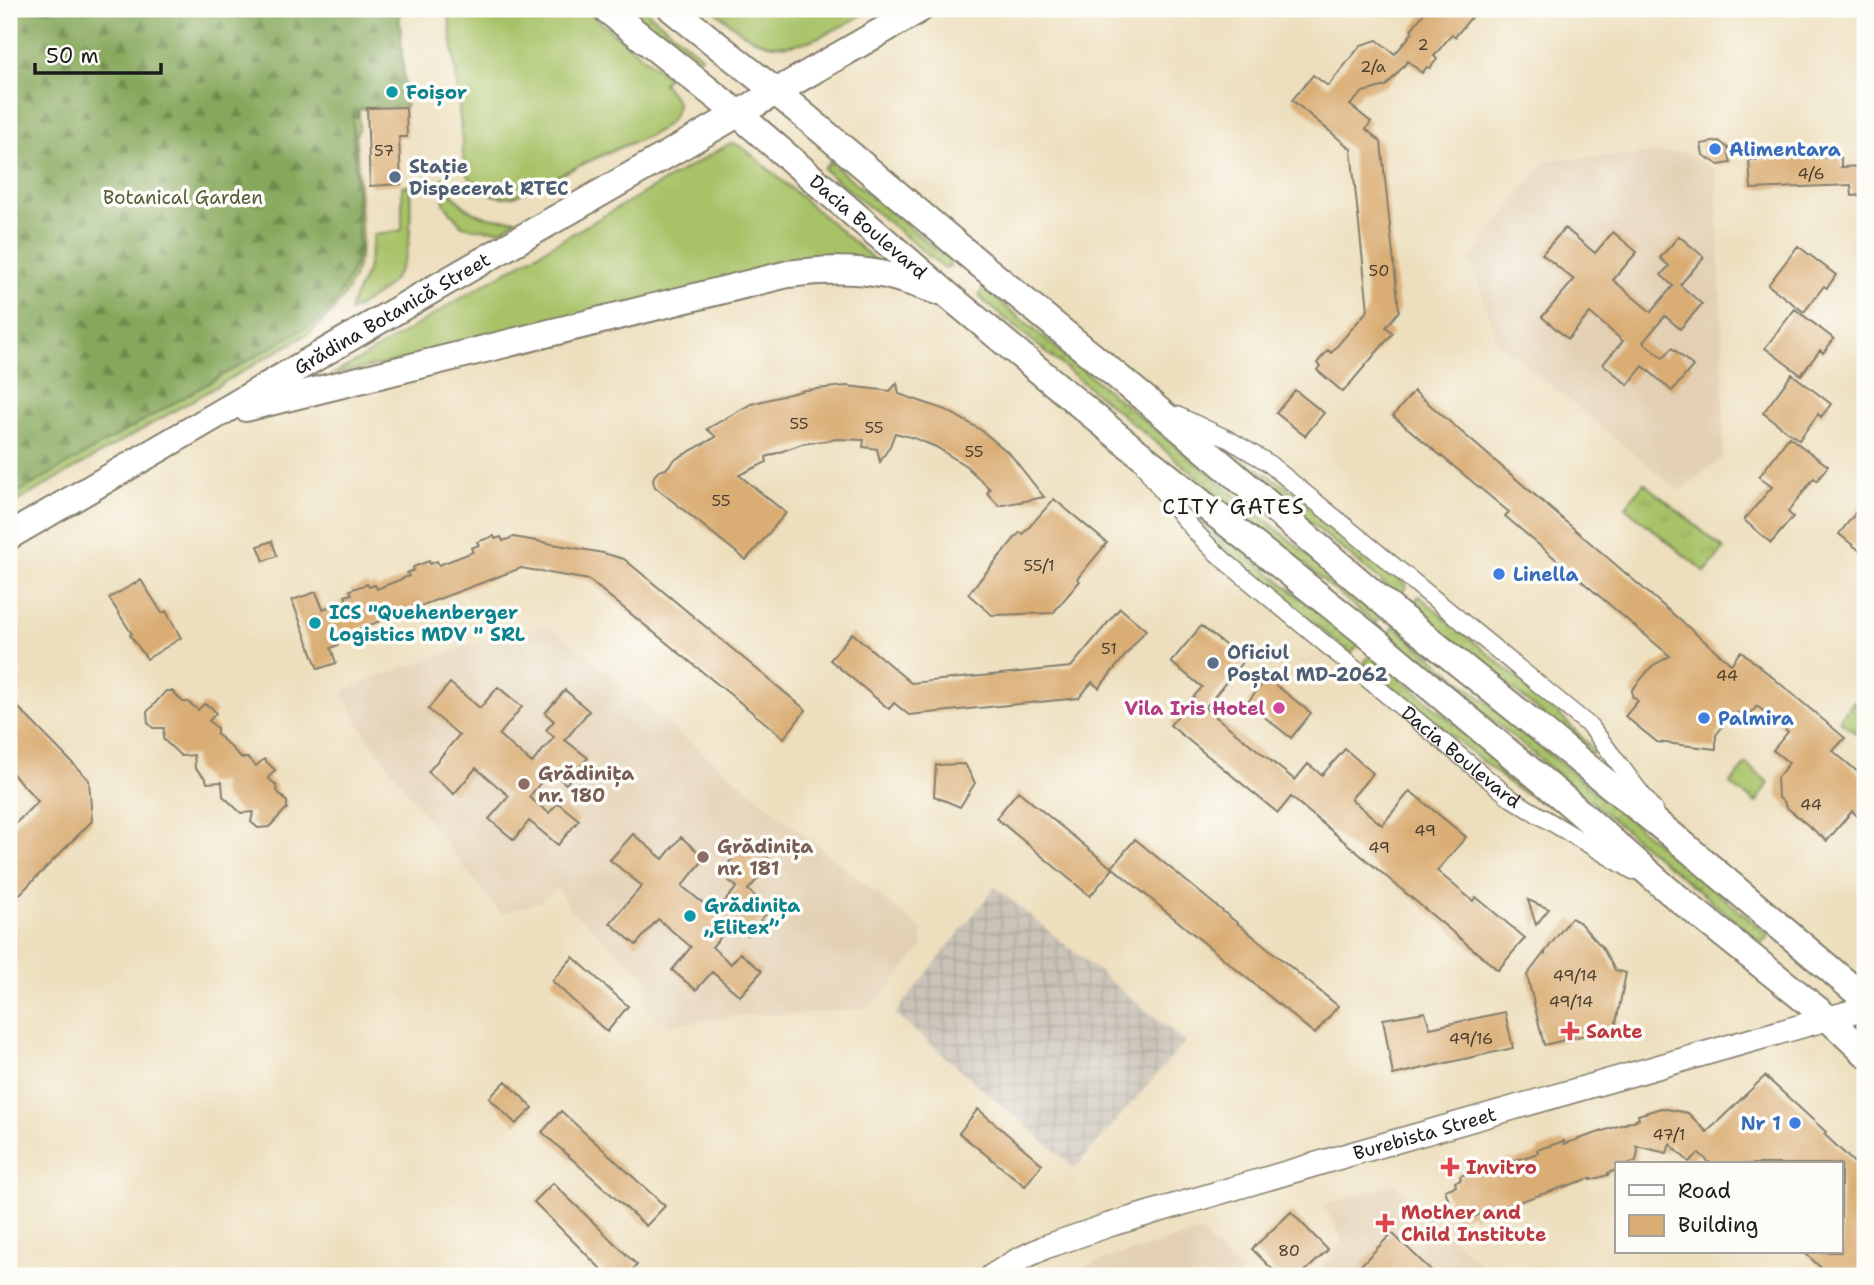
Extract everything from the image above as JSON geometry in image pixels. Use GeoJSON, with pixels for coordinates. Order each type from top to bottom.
{"type":"FeatureCollection","features":[{"type":"Feature","properties":{"kind":"main road","name":"Dacia Boulevard"},"geometry":{"type":"LineString","coordinates":[[606,9],[737,113],[949,296],[1131,447],[1373,639],[1569,802],[1668,890],[1829,1019],[1865,1053]]}},
{"type":"Feature","properties":{"kind":"main road"},"geometry":{"type":"LineString","coordinates":[[672,9],[775,91],[1150,403],[1395,612],[1678,840],[1865,999]]}},
{"type":"Feature","properties":{"kind":"main road","name":"Grădina Botanică Street"},"geometry":{"type":"LineString","coordinates":[[9,536],[920,9]]}},
{"type":"Feature","properties":{"kind":"main road"},"geometry":{"type":"LineString","coordinates":[[214,416],[788,274],[829,270],[881,274],[949,296],[981,265]]}},
{"type":"Feature","properties":{"kind":"main road","name":"Burebista Street"},"geometry":{"type":"LineString","coordinates":[[992,1276],[1045,1247],[1109,1225],[1865,1008]]}},
{"type":"Feature","properties":{"kind":"street","name":"Dacia Boulevard"},"geometry":{"type":"LineString","coordinates":[[1131,447],[1167,500],[1201,540],[1512,799],[1668,890]]}},
{"type":"Feature","properties":{"kind":"shaded area"},"geometry":{"type":"Polygon","coordinates":[[[1683,152],[1716,170],[1724,380],[1723,457],[1680,492],[1497,341],[1470,259],[1546,160],[1683,152]]]}},
{"type":"Feature","properties":{"kind":"shaded area"},"geometry":{"type":"Polygon","coordinates":[[[518,627],[522,630],[546,627],[562,635],[922,930],[923,947],[885,993],[863,1009],[747,1015],[667,1025],[648,1012],[645,976],[570,909],[558,889],[539,902],[501,914],[367,736],[343,696],[345,689],[518,627]]]}},
{"type":"Feature","properties":{"kind":"shaded area"},"geometry":{"type":"Polygon","coordinates":[[[995,887],[1185,1042],[1075,1168],[895,1014],[995,887]]]}},
{"type":"Feature","properties":{"kind":"shaded area","name":"Mother and Child Institute"},"geometry":{"type":"Polygon","coordinates":[[[1395,1184],[1493,1276],[1311,1276],[1343,1242],[1323,1204],[1395,1184]]]}},
{"type":"Feature","properties":{"kind":"shaded area"},"geometry":{"type":"Polygon","coordinates":[[[1200,1232],[1243,1276],[1067,1276],[1093,1263],[1200,1232]]]}},
{"type":"Feature","properties":{"kind":"green space","name":"Botanical Garden"},"geometry":{"type":"Polygon","coordinates":[[[9,9],[399,9],[406,107],[359,109],[359,117],[353,118],[359,247],[345,286],[319,320],[9,498],[9,9]]]}},
{"type":"Feature","properties":{"kind":"green space"},"geometry":{"type":"Polygon","coordinates":[[[448,9],[584,9],[668,77],[663,83],[677,101],[674,114],[666,125],[654,133],[518,195],[501,197],[485,192],[472,181],[464,166],[448,9]]]}},
{"type":"Feature","properties":{"kind":"green space"},"geometry":{"type":"Polygon","coordinates":[[[628,9],[644,9],[701,56],[694,63],[628,9]]]}},
{"type":"Feature","properties":{"kind":"green space"},"geometry":{"type":"Polygon","coordinates":[[[713,9],[873,9],[814,39],[783,45],[767,44],[752,38],[713,9]]]}},
{"type":"Feature","properties":{"kind":"green space"},"geometry":{"type":"Polygon","coordinates":[[[353,117],[359,117],[356,135],[362,241],[352,281],[331,313],[311,332],[18,501],[14,495],[319,320],[327,312],[349,277],[359,247],[353,117]]]}},
{"type":"Feature","properties":{"kind":"green space"},"geometry":{"type":"Polygon","coordinates":[[[731,143],[745,149],[878,263],[331,375],[481,286],[731,143]]]}},
{"type":"Feature","properties":{"kind":"green space"},"geometry":{"type":"Polygon","coordinates":[[[830,162],[949,260],[950,267],[944,268],[823,169],[830,162]]]}},
{"type":"Feature","properties":{"kind":"green space"},"geometry":{"type":"Polygon","coordinates":[[[443,177],[456,198],[473,212],[493,218],[518,219],[501,230],[462,226],[444,204],[443,177]]]}},
{"type":"Feature","properties":{"kind":"green space"},"geometry":{"type":"Polygon","coordinates":[[[402,186],[410,186],[411,214],[409,242],[401,268],[383,290],[350,312],[367,271],[374,235],[402,230],[402,186]]]}},
{"type":"Feature","properties":{"kind":"green space"},"geometry":{"type":"Polygon","coordinates":[[[982,290],[987,291],[1382,616],[1376,624],[984,301],[979,295],[982,290]]]}},
{"type":"Feature","properties":{"kind":"green space"},"geometry":{"type":"Polygon","coordinates":[[[1233,454],[1285,486],[1407,586],[1399,596],[1238,463],[1233,454]]]}},
{"type":"Feature","properties":{"kind":"green space"},"geometry":{"type":"Polygon","coordinates":[[[1644,483],[1724,549],[1705,572],[1625,507],[1644,483]]]}},
{"type":"Feature","properties":{"kind":"green space"},"geometry":{"type":"Polygon","coordinates":[[[1192,511],[1359,644],[1351,654],[1229,552],[1192,511]]]}},
{"type":"Feature","properties":{"kind":"green space"},"geometry":{"type":"Polygon","coordinates":[[[1419,596],[1553,708],[1594,753],[1591,754],[1411,606],[1419,596]]]}},
{"type":"Feature","properties":{"kind":"green space"},"geometry":{"type":"Polygon","coordinates":[[[1394,626],[1769,935],[1762,943],[1388,634],[1394,626]]]}},
{"type":"Feature","properties":{"kind":"green space"},"geometry":{"type":"Polygon","coordinates":[[[1371,654],[1553,806],[1514,787],[1363,664],[1371,654]]]}},
{"type":"Feature","properties":{"kind":"green space"},"geometry":{"type":"Polygon","coordinates":[[[1854,701],[1865,710],[1865,740],[1839,720],[1854,701]]]}},
{"type":"Feature","properties":{"kind":"green space"},"geometry":{"type":"Polygon","coordinates":[[[1746,764],[1769,783],[1756,803],[1730,784],[1746,764]]]}},
{"type":"Feature","properties":{"kind":"building"},"geometry":{"type":"Polygon","coordinates":[[[1427,9],[1478,9],[1455,37],[1452,34],[1434,56],[1437,59],[1430,68],[1427,67],[1422,73],[1408,61],[1386,86],[1363,92],[1350,105],[1371,122],[1366,129],[1381,142],[1399,311],[1386,327],[1393,333],[1343,392],[1317,370],[1320,366],[1317,363],[1328,350],[1331,353],[1368,310],[1351,149],[1292,100],[1313,75],[1328,86],[1361,45],[1377,40],[1395,54],[1427,9]]]}},
{"type":"Feature","properties":{"kind":"building"},"geometry":{"type":"Polygon","coordinates":[[[406,107],[407,137],[399,137],[401,184],[370,186],[367,108],[406,107]]]}},
{"type":"Feature","properties":{"kind":"building"},"geometry":{"type":"Polygon","coordinates":[[[1719,141],[1728,148],[1731,163],[1719,165],[1703,155],[1701,144],[1719,141]]]}},
{"type":"Feature","properties":{"kind":"building"},"geometry":{"type":"Polygon","coordinates":[[[1841,157],[1841,167],[1865,166],[1865,195],[1852,196],[1851,185],[1751,189],[1749,160],[1841,157]]]}},
{"type":"Feature","properties":{"kind":"building"},"geometry":{"type":"Polygon","coordinates":[[[1565,228],[1595,253],[1613,232],[1637,252],[1613,280],[1651,312],[1673,286],[1661,275],[1669,266],[1660,258],[1679,236],[1704,257],[1680,285],[1702,304],[1680,329],[1665,316],[1643,342],[1663,358],[1672,348],[1693,366],[1672,391],[1643,366],[1628,385],[1603,364],[1623,341],[1590,313],[1568,339],[1542,317],[1574,280],[1542,254],[1565,228]]]}},
{"type":"Feature","properties":{"kind":"building"},"geometry":{"type":"Polygon","coordinates":[[[1798,246],[1836,275],[1804,312],[1768,285],[1798,246]]]}},
{"type":"Feature","properties":{"kind":"building"},"geometry":{"type":"Polygon","coordinates":[[[1795,309],[1834,339],[1823,353],[1820,350],[1801,375],[1765,348],[1795,309]]]}},
{"type":"Feature","properties":{"kind":"building"},"geometry":{"type":"Polygon","coordinates":[[[1792,374],[1831,404],[1821,417],[1818,414],[1799,440],[1763,413],[1792,374]]]}},
{"type":"Feature","properties":{"kind":"building"},"geometry":{"type":"Polygon","coordinates":[[[897,383],[899,394],[946,410],[981,430],[1010,454],[1044,497],[999,506],[987,493],[990,489],[966,466],[936,447],[895,433],[880,462],[877,449],[863,447],[864,440],[837,439],[802,444],[766,457],[767,462],[739,475],[786,513],[746,560],[655,487],[654,476],[659,471],[716,437],[707,429],[751,404],[805,390],[847,386],[890,391],[897,383]]]}},
{"type":"Feature","properties":{"kind":"building"},"geometry":{"type":"Polygon","coordinates":[[[1295,390],[1324,413],[1305,436],[1276,413],[1295,390]]]}},
{"type":"Feature","properties":{"kind":"building"},"geometry":{"type":"Polygon","coordinates":[[[1414,391],[1731,664],[1741,651],[1845,738],[1833,751],[1865,778],[1865,823],[1852,811],[1827,841],[1785,806],[1778,797],[1777,778],[1789,763],[1773,750],[1788,732],[1757,706],[1751,713],[1733,713],[1716,735],[1716,749],[1657,742],[1625,716],[1638,701],[1632,696],[1632,690],[1652,666],[1670,656],[1505,516],[1509,512],[1393,416],[1414,391]]]}},
{"type":"Feature","properties":{"kind":"building"},"geometry":{"type":"Polygon","coordinates":[[[1789,437],[1828,466],[1817,481],[1814,478],[1788,512],[1793,517],[1771,543],[1744,520],[1772,487],[1759,477],[1789,437]]]}},
{"type":"Feature","properties":{"kind":"building"},"geometry":{"type":"Polygon","coordinates":[[[1054,499],[1107,543],[1053,613],[992,615],[968,594],[1020,532],[1023,534],[1054,499]]]}},
{"type":"Feature","properties":{"kind":"building"},"geometry":{"type":"Polygon","coordinates":[[[1865,501],[1865,555],[1839,534],[1865,501]]]}},
{"type":"Feature","properties":{"kind":"building"},"geometry":{"type":"Polygon","coordinates":[[[494,536],[495,539],[501,537],[503,541],[514,537],[624,559],[806,710],[784,738],[589,580],[521,568],[335,638],[338,645],[331,648],[336,663],[318,669],[292,600],[316,592],[323,609],[347,600],[345,596],[352,594],[350,590],[367,584],[369,587],[375,585],[377,589],[409,576],[407,573],[414,570],[413,567],[429,561],[430,564],[437,561],[439,565],[473,552],[471,548],[479,545],[477,542],[494,536]]]}},
{"type":"Feature","properties":{"kind":"building"},"geometry":{"type":"Polygon","coordinates":[[[272,541],[277,556],[264,561],[258,546],[272,541]]]}},
{"type":"Feature","properties":{"kind":"building"},"geometry":{"type":"Polygon","coordinates":[[[141,580],[162,613],[166,611],[181,638],[147,659],[109,598],[141,580]]]}},
{"type":"Feature","properties":{"kind":"building"},"geometry":{"type":"Polygon","coordinates":[[[1120,608],[1146,630],[1099,688],[1092,682],[1079,698],[909,715],[894,703],[889,709],[830,660],[852,633],[911,683],[1071,667],[1120,608]]]}},
{"type":"Feature","properties":{"kind":"building"},"geometry":{"type":"Polygon","coordinates":[[[1201,626],[1244,660],[1205,708],[1295,780],[1308,764],[1322,775],[1345,749],[1373,773],[1351,799],[1382,825],[1410,791],[1466,837],[1437,871],[1473,901],[1476,897],[1525,938],[1498,970],[1291,797],[1278,813],[1170,725],[1202,687],[1171,662],[1201,626]]]}},
{"type":"Feature","properties":{"kind":"building","name":"Vila Iris Hotel"},"geometry":{"type":"Polygon","coordinates":[[[1267,678],[1311,713],[1291,738],[1247,703],[1267,678]]]}},
{"type":"Feature","properties":{"kind":"building"},"geometry":{"type":"Polygon","coordinates":[[[450,683],[480,708],[498,687],[522,707],[499,735],[532,763],[554,737],[546,730],[554,721],[545,713],[565,690],[589,711],[565,740],[588,758],[566,784],[550,771],[529,797],[549,813],[558,803],[579,820],[558,845],[529,821],[514,840],[489,819],[509,796],[476,768],[454,794],[428,772],[459,735],[428,709],[450,683]]]}},
{"type":"Feature","properties":{"kind":"building"},"geometry":{"type":"Polygon","coordinates":[[[166,691],[172,691],[183,702],[188,702],[198,710],[204,704],[211,707],[216,713],[209,721],[217,728],[217,734],[242,758],[248,758],[256,766],[264,759],[275,770],[268,778],[287,802],[287,808],[269,827],[258,828],[251,822],[253,812],[241,813],[223,796],[222,782],[207,783],[195,768],[194,755],[181,756],[163,739],[164,728],[153,728],[148,723],[147,712],[166,691]]]}},
{"type":"Feature","properties":{"kind":"building"},"geometry":{"type":"Polygon","coordinates":[[[9,698],[89,780],[92,821],[9,905],[9,830],[38,801],[9,770],[9,698]]]}},
{"type":"Feature","properties":{"kind":"building"},"geometry":{"type":"Polygon","coordinates":[[[965,764],[975,783],[960,807],[934,796],[936,765],[965,764]]]}},
{"type":"Feature","properties":{"kind":"building"},"geometry":{"type":"Polygon","coordinates":[[[1018,791],[1113,869],[1090,896],[996,818],[1018,791]]]}},
{"type":"Feature","properties":{"kind":"building","name":"Grădinița „Elitex”"},"geometry":{"type":"Polygon","coordinates":[[[633,834],[663,859],[681,837],[705,858],[682,886],[715,913],[737,887],[729,881],[737,871],[728,864],[747,841],[772,862],[748,890],[770,909],[748,935],[733,922],[712,947],[731,964],[740,953],[762,971],[740,996],[712,972],[696,990],[672,970],[691,947],[658,919],[636,945],[610,923],[642,886],[610,860],[633,834]]]}},
{"type":"Feature","properties":{"kind":"building"},"geometry":{"type":"Polygon","coordinates":[[[1135,839],[1338,1006],[1315,1034],[1112,867],[1135,839]]]}},
{"type":"Feature","properties":{"kind":"building"},"geometry":{"type":"Polygon","coordinates":[[[1528,900],[1549,909],[1536,925],[1528,900]]]}},
{"type":"Feature","properties":{"kind":"building"},"geometry":{"type":"Polygon","coordinates":[[[1571,918],[1579,922],[1602,947],[1615,970],[1626,973],[1615,1028],[1544,1045],[1527,975],[1571,918]]]}},
{"type":"Feature","properties":{"kind":"building"},"geometry":{"type":"Polygon","coordinates":[[[573,957],[628,1006],[607,1032],[552,981],[573,957]]]}},
{"type":"Feature","properties":{"kind":"building"},"geometry":{"type":"Polygon","coordinates":[[[1425,1012],[1430,1028],[1505,1012],[1513,1048],[1393,1075],[1383,1019],[1425,1012]]]}},
{"type":"Feature","properties":{"kind":"building"},"geometry":{"type":"Polygon","coordinates":[[[1765,1076],[1826,1132],[1824,1134],[1865,1173],[1865,1276],[1830,1276],[1806,1254],[1842,1254],[1842,1162],[1709,1162],[1699,1153],[1689,1162],[1670,1144],[1667,1153],[1636,1146],[1636,1161],[1615,1162],[1615,1171],[1608,1175],[1591,1178],[1473,1217],[1472,1214],[1455,1219],[1445,1190],[1456,1186],[1455,1182],[1461,1180],[1460,1176],[1639,1119],[1638,1115],[1661,1108],[1688,1113],[1707,1132],[1765,1076]]]}},
{"type":"Feature","properties":{"kind":"building"},"geometry":{"type":"Polygon","coordinates":[[[506,1081],[533,1108],[516,1124],[489,1098],[506,1081]]]}},
{"type":"Feature","properties":{"kind":"building"},"geometry":{"type":"Polygon","coordinates":[[[978,1109],[1042,1164],[1025,1186],[959,1133],[978,1109]]]}},
{"type":"Feature","properties":{"kind":"building"},"geometry":{"type":"Polygon","coordinates":[[[561,1111],[665,1206],[646,1226],[542,1132],[561,1111]]]}},
{"type":"Feature","properties":{"kind":"building"},"geometry":{"type":"Polygon","coordinates":[[[553,1183],[637,1265],[627,1276],[608,1276],[534,1202],[553,1183]]]}},
{"type":"Feature","properties":{"kind":"building"},"geometry":{"type":"Polygon","coordinates":[[[1291,1212],[1328,1250],[1300,1276],[1279,1276],[1252,1249],[1291,1212]]]}},
{"type":"Feature","properties":{"kind":"building"},"geometry":{"type":"Polygon","coordinates":[[[1392,1233],[1437,1276],[1373,1276],[1361,1265],[1392,1233]]]}},
{"type":"Feature","properties":{"kind":"place","name":"Foișor"},"geometry":{"type":"Point","coordinates":[392,92]}},
{"type":"Feature","properties":{"kind":"place","name":"Alimentara"},"geometry":{"type":"Point","coordinates":[1715,149]}},
{"type":"Feature","properties":{"kind":"place","name":"Stație Dispecerat RTEC"},"geometry":{"type":"Point","coordinates":[395,177]}},
{"type":"Feature","properties":{"kind":"place","name":"Linella"},"geometry":{"type":"Point","coordinates":[1499,574]}},
{"type":"Feature","properties":{"kind":"place","name":"ICS \"Quehenberger Logistics MDV \" SRL"},"geometry":{"type":"Point","coordinates":[315,623]}},
{"type":"Feature","properties":{"kind":"place","name":"Oficiul Poștal MD-2062"},"geometry":{"type":"Point","coordinates":[1213,663]}},
{"type":"Feature","properties":{"kind":"place","name":"Vila Iris Hotel"},"geometry":{"type":"Point","coordinates":[1279,708]}},
{"type":"Feature","properties":{"kind":"place","name":"Palmira"},"geometry":{"type":"Point","coordinates":[1704,718]}},
{"type":"Feature","properties":{"kind":"place","name":"Grădinița nr. 180"},"geometry":{"type":"Point","coordinates":[524,784]}},
{"type":"Feature","properties":{"kind":"place","name":"Grădinița nr. 181"},"geometry":{"type":"Point","coordinates":[703,857]}},
{"type":"Feature","properties":{"kind":"place","name":"Grădinița „Elitex”"},"geometry":{"type":"Point","coordinates":[690,916]}},
{"type":"Feature","properties":{"kind":"place","name":"Sante"},"geometry":{"type":"Point","coordinates":[1570,1031]}},
{"type":"Feature","properties":{"kind":"place","name":"Nr 1"},"geometry":{"type":"Point","coordinates":[1795,1123]}},
{"type":"Feature","properties":{"kind":"place","name":"Invitro"},"geometry":{"type":"Point","coordinates":[1450,1167]}},
{"type":"Feature","properties":{"kind":"place","name":"Mother and Child Institute"},"geometry":{"type":"Point","coordinates":[1385,1223]}},
{"type":"Feature","properties":{"kind":"district","name":"CITY GATES"},"geometry":{"type":"Point","coordinates":[1234,507]}}]}
